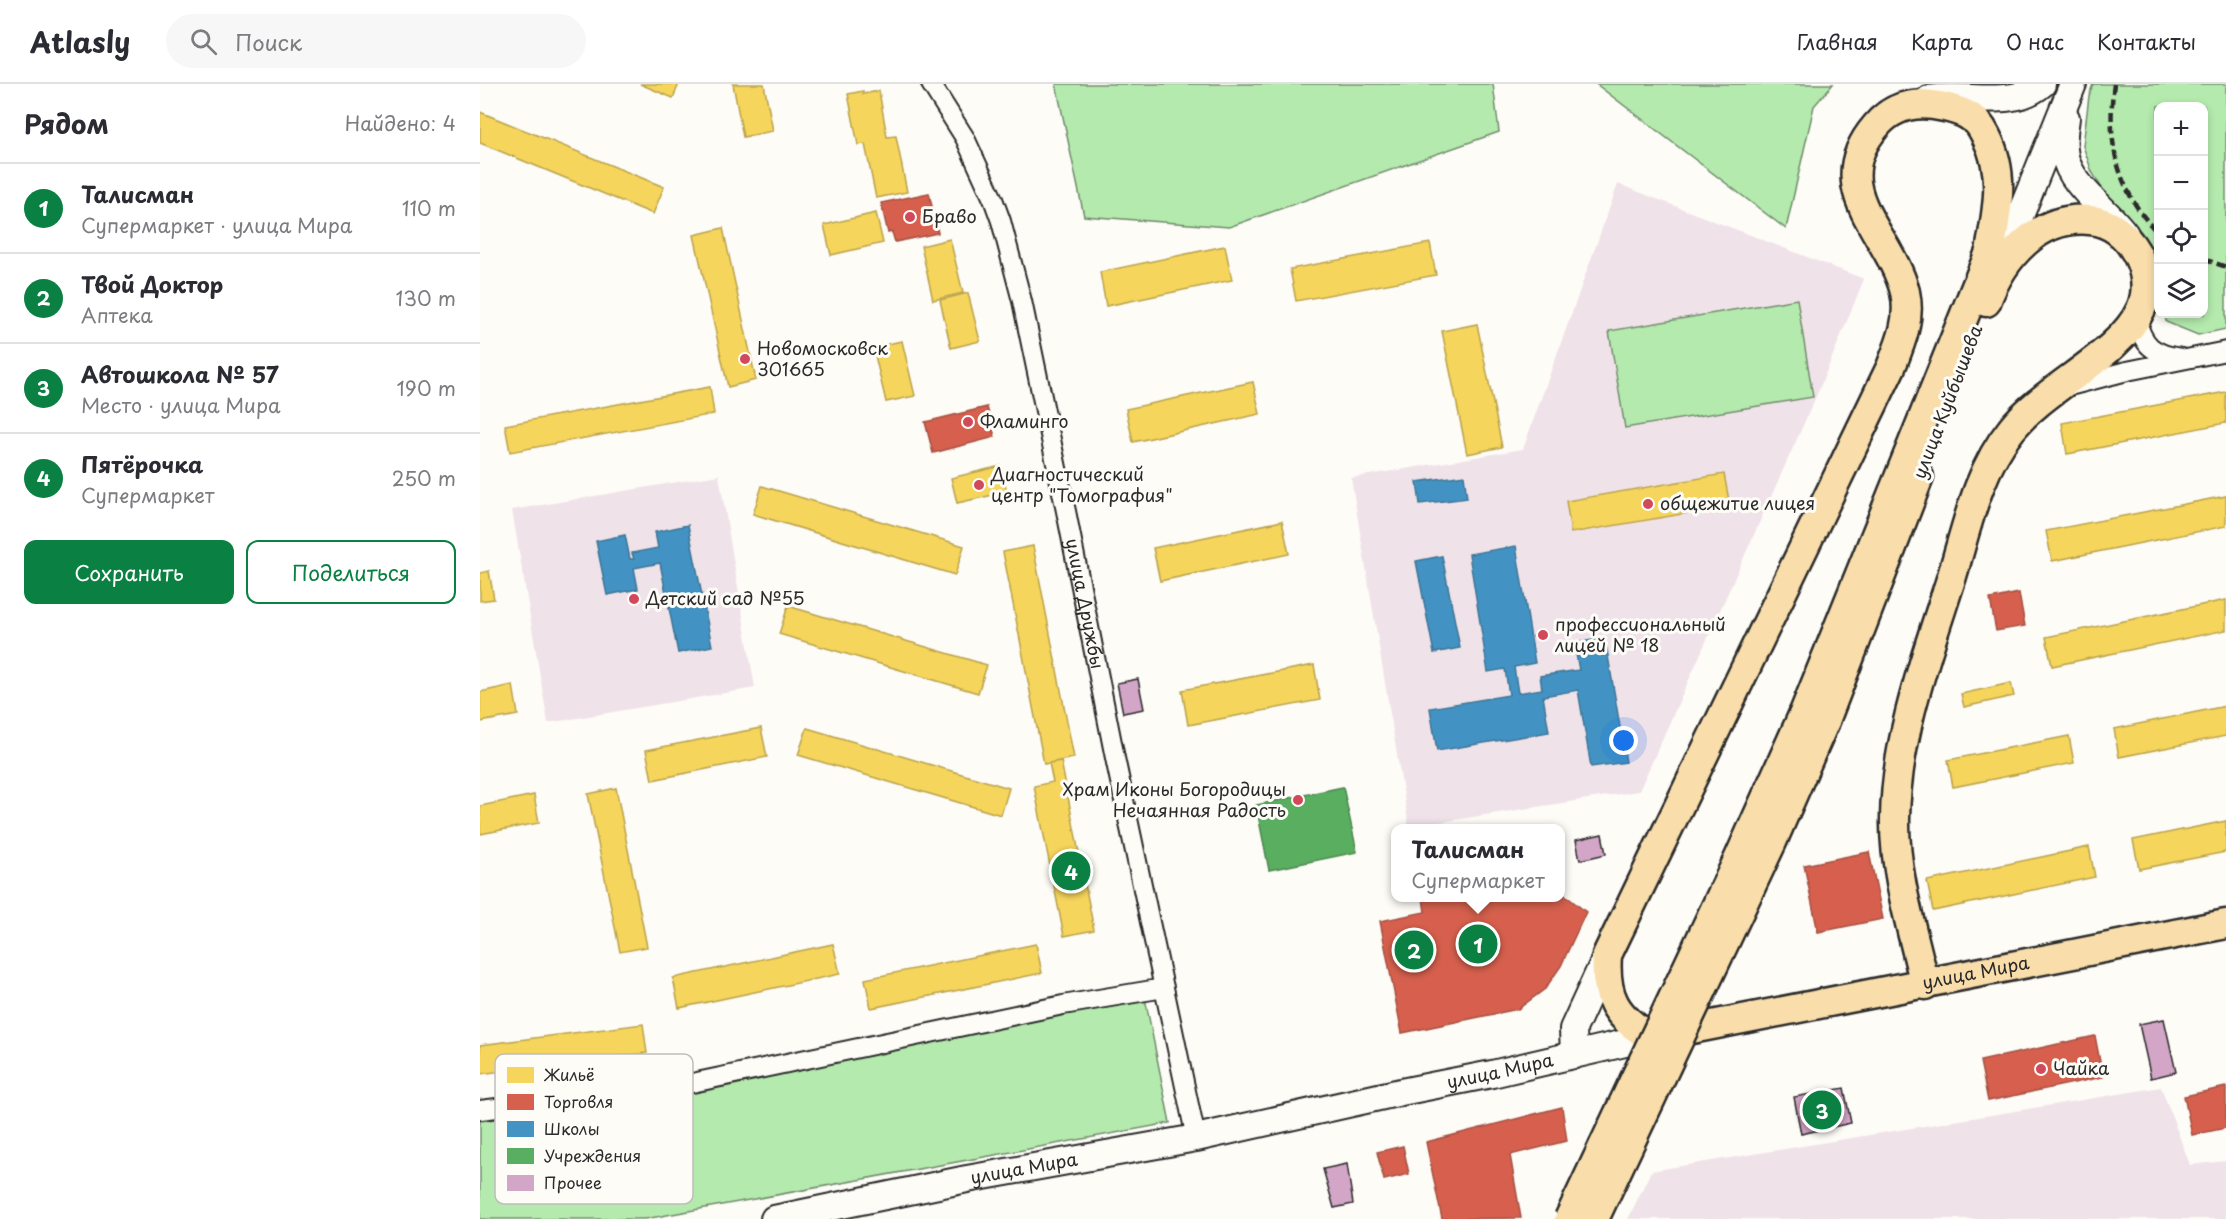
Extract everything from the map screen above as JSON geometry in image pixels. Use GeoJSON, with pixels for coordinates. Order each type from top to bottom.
{"type":"FeatureCollection","features":[{"type":"Feature","properties":{"kind":"main road"},"geometry":{"type":"LineString","coordinates":[[1574,1055],[1573,1029],[1882,387],[1904,336],[1908,311],[1905,292],[1897,268],[1864,211],[1857,193],[1855,175],[1865,140],[1878,123],[1898,108],[1913,102],[1942,96],[1978,98],[2014,96],[2024,94],[2042,84]]}},
{"type":"Feature","properties":{"kind":"main road","name":"улица Куйбышева"},"geometry":{"type":"LineString","coordinates":[[1814,717],[2055,84]]}},
{"type":"Feature","properties":{"kind":"main road"},"geometry":{"type":"LineString","coordinates":[[1925,985],[1901,873],[1895,831],[1897,789],[1903,742],[1979,489],[1998,446],[2012,428],[2026,413],[2127,331],[2143,306],[2145,280],[2134,246],[2116,221],[2071,173],[2064,157],[2066,120],[2073,84]]}},
{"type":"Feature","properties":{"kind":"main road","name":"улица Куйбышева"},"geometry":{"type":"LineString","coordinates":[[1814,717],[2073,84]]}},
{"type":"Feature","properties":{"kind":"main road"},"geometry":{"type":"LineString","coordinates":[[1898,108],[1930,105],[1947,108],[1974,118],[1984,132],[1995,153],[1998,173],[1998,204],[1990,252]]}},
{"type":"Feature","properties":{"kind":"main road"},"geometry":{"type":"LineString","coordinates":[[1992,285],[2028,240],[2046,226],[2062,221],[2096,220],[2122,235],[2134,246]]}},
{"type":"Feature","properties":{"kind":"main road"},"geometry":{"type":"LineString","coordinates":[[1569,1219],[1739,858],[1814,717]]}},
{"type":"Feature","properties":{"kind":"main road"},"geometry":{"type":"LineString","coordinates":[[1594,1219],[1762,865],[1814,717]]}},
{"type":"Feature","properties":{"kind":"main road","name":"улица Мира"},"geometry":{"type":"LineString","coordinates":[[774,1219],[967,1179],[1196,1138],[1651,1037],[1925,985],[2226,924]]}},
{"type":"Feature","properties":{"kind":"main road"},"geometry":{"type":"LineString","coordinates":[[1607,955],[1606,980],[1612,1002],[1618,1011],[1640,1031],[1651,1037]]}},
{"type":"Feature","properties":{"kind":"street","name":"улица Дружбы"},"geometry":{"type":"LineString","coordinates":[[932,84],[965,138],[993,199],[1022,302],[1196,1138]]}},
{"type":"Feature","properties":{"kind":"street"},"geometry":{"type":"LineString","coordinates":[[2136,318],[2143,338],[2151,348],[2163,356],[2185,359]]}},
{"type":"Feature","properties":{"kind":"street"},"geometry":{"type":"LineString","coordinates":[[2108,348],[2127,371]]}},
{"type":"Feature","properties":{"kind":"street"},"geometry":{"type":"LineString","coordinates":[[2052,392],[2092,378],[2226,351]]}},
{"type":"Feature","properties":{"kind":"street"},"geometry":{"type":"LineString","coordinates":[[693,1083],[1063,1005],[1164,988]]}},
{"type":"Feature","properties":{"kind":"street"},"geometry":{"type":"LineString","coordinates":[[480,1110],[495,1108]]}},
{"type":"Feature","properties":{"kind":"shaded area","name":"профессиональный лицей № 18"},"geometry":{"type":"Polygon","coordinates":[[[1618,184],[1864,279],[1818,392],[1639,791],[1428,824],[1409,824],[1351,478],[1523,449],[1618,184]]]}},
{"type":"Feature","properties":{"kind":"shaded area","name":"Детский сад №55"},"geometry":{"type":"Polygon","coordinates":[[[719,475],[755,688],[548,723],[512,510],[719,475]]]}},
{"type":"Feature","properties":{"kind":"shaded area"},"geometry":{"type":"Polygon","coordinates":[[[2161,1087],[2190,1165],[2226,1161],[2226,1219],[1628,1219],[1651,1171],[2161,1087]]]}},
{"type":"Feature","properties":{"kind":"green space"},"geometry":{"type":"Polygon","coordinates":[[[1056,84],[1493,84],[1499,132],[1229,227],[1084,216],[1056,84]]]}},
{"type":"Feature","properties":{"kind":"green space"},"geometry":{"type":"Polygon","coordinates":[[[1596,84],[1833,84],[1814,106],[1786,229],[1596,84]]]}},
{"type":"Feature","properties":{"kind":"green space"},"geometry":{"type":"Polygon","coordinates":[[[2093,84],[2226,84],[2226,329],[2198,335],[2166,322],[2166,318],[2208,318],[2208,102],[2154,102],[2154,273],[2092,172],[2083,146],[2089,96],[2093,84]]]}},
{"type":"Feature","properties":{"kind":"green space"},"geometry":{"type":"Polygon","coordinates":[[[1797,299],[1813,397],[1625,428],[1609,331],[1797,299]]]}},
{"type":"Feature","properties":{"kind":"green space"},"geometry":{"type":"Polygon","coordinates":[[[1145,998],[1170,1123],[645,1219],[480,1219],[480,1121],[495,1119],[495,1204],[693,1204],[693,1088],[1145,998]]]}},
{"type":"Feature","properties":{"kind":"building: Жильё"},"geometry":{"type":"Polygon","coordinates":[[[640,84],[679,84],[673,98],[640,84]]]}},
{"type":"Feature","properties":{"kind":"building: Жильё"},"geometry":{"type":"Polygon","coordinates":[[[733,84],[764,84],[773,131],[743,137],[733,84]]]}},
{"type":"Feature","properties":{"kind":"building: Жильё"},"geometry":{"type":"Polygon","coordinates":[[[863,91],[863,94],[879,91],[887,137],[896,136],[907,192],[876,198],[865,144],[858,145],[848,94],[863,91]]]}},
{"type":"Feature","properties":{"kind":"building: Жильё"},"geometry":{"type":"Polygon","coordinates":[[[480,112],[664,187],[653,214],[480,143],[480,112]]]}},
{"type":"Feature","properties":{"kind":"building: Жильё"},"geometry":{"type":"Polygon","coordinates":[[[876,213],[883,243],[831,255],[824,225],[876,213]]]}},
{"type":"Feature","properties":{"kind":"building: Жильё"},"geometry":{"type":"Polygon","coordinates":[[[723,228],[756,380],[728,387],[694,235],[723,228]]]}},
{"type":"Feature","properties":{"kind":"building: Жильё"},"geometry":{"type":"Polygon","coordinates":[[[950,239],[963,293],[933,300],[921,246],[950,239]]]}},
{"type":"Feature","properties":{"kind":"building: Жильё"},"geometry":{"type":"Polygon","coordinates":[[[1430,243],[1436,275],[1296,301],[1290,269],[1430,243]]]}},
{"type":"Feature","properties":{"kind":"building: Жильё"},"geometry":{"type":"Polygon","coordinates":[[[1225,246],[1232,280],[1106,306],[1100,272],[1225,246]]]}},
{"type":"Feature","properties":{"kind":"building: Жильё"},"geometry":{"type":"Polygon","coordinates":[[[968,293],[980,341],[951,348],[940,300],[968,293]]]}},
{"type":"Feature","properties":{"kind":"building: Жильё"},"geometry":{"type":"Polygon","coordinates":[[[1477,324],[1502,447],[1467,454],[1442,331],[1477,324]]]}},
{"type":"Feature","properties":{"kind":"building: Жильё"},"geometry":{"type":"Polygon","coordinates":[[[902,341],[915,396],[886,402],[873,347],[902,341]]]}},
{"type":"Feature","properties":{"kind":"building: Жильё"},"geometry":{"type":"Polygon","coordinates":[[[1253,382],[1260,414],[1133,442],[1126,409],[1253,382]]]}},
{"type":"Feature","properties":{"kind":"building: Жильё"},"geometry":{"type":"Polygon","coordinates":[[[710,387],[714,414],[510,452],[505,425],[710,387]]]}},
{"type":"Feature","properties":{"kind":"building: Жильё"},"geometry":{"type":"Polygon","coordinates":[[[2226,392],[2226,423],[2067,454],[2062,423],[2226,392]]]}},
{"type":"Feature","properties":{"kind":"building: Жильё","name":"Диагностический центр \"Томография\""},"geometry":{"type":"Polygon","coordinates":[[[1001,466],[1007,492],[957,503],[951,478],[1001,466]]]}},
{"type":"Feature","properties":{"kind":"building: Жильё","name":"общежитие лицея"},"geometry":{"type":"Polygon","coordinates":[[[1724,474],[1730,506],[1571,533],[1566,501],[1724,474]]]}},
{"type":"Feature","properties":{"kind":"building: Жильё"},"geometry":{"type":"Polygon","coordinates":[[[762,486],[964,546],[955,575],[753,514],[762,486]]]}},
{"type":"Feature","properties":{"kind":"building: Жильё"},"geometry":{"type":"Polygon","coordinates":[[[2226,496],[2226,526],[2052,561],[2046,531],[2226,496]]]}},
{"type":"Feature","properties":{"kind":"building: Жильё"},"geometry":{"type":"Polygon","coordinates":[[[1282,521],[1289,554],[1160,581],[1153,548],[1282,521]]]}},
{"type":"Feature","properties":{"kind":"building: Жильё"},"geometry":{"type":"Polygon","coordinates":[[[1033,546],[1074,758],[1044,764],[1003,552],[1033,546]]]}},
{"type":"Feature","properties":{"kind":"building: Жильё"},"geometry":{"type":"Polygon","coordinates":[[[489,571],[494,599],[480,601],[480,573],[489,571]]]}},
{"type":"Feature","properties":{"kind":"building: Жильё"},"geometry":{"type":"Polygon","coordinates":[[[2226,600],[2226,630],[2052,666],[2046,637],[2226,600]]]}},
{"type":"Feature","properties":{"kind":"building: Жильё"},"geometry":{"type":"Polygon","coordinates":[[[788,606],[987,665],[978,693],[779,634],[788,606]]]}},
{"type":"Feature","properties":{"kind":"building: Жильё"},"geometry":{"type":"Polygon","coordinates":[[[1314,665],[1320,700],[1188,725],[1182,690],[1314,665]]]}},
{"type":"Feature","properties":{"kind":"building: Жильё"},"geometry":{"type":"Polygon","coordinates":[[[2011,683],[2014,696],[1964,707],[1961,694],[2011,683]]]}},
{"type":"Feature","properties":{"kind":"building: Жильё"},"geometry":{"type":"Polygon","coordinates":[[[513,685],[518,715],[480,722],[480,692],[513,685]]]}},
{"type":"Feature","properties":{"kind":"building: Жильё"},"geometry":{"type":"Polygon","coordinates":[[[2226,706],[2226,736],[2119,757],[2114,729],[2226,706]]]}},
{"type":"Feature","properties":{"kind":"building: Жильё"},"geometry":{"type":"Polygon","coordinates":[[[761,728],[767,757],[652,780],[646,750],[761,728]]]}},
{"type":"Feature","properties":{"kind":"building: Жильё"},"geometry":{"type":"Polygon","coordinates":[[[807,728],[1009,788],[1001,815],[798,755],[807,728]]]}},
{"type":"Feature","properties":{"kind":"building: Жильё"},"geometry":{"type":"Polygon","coordinates":[[[2069,736],[2074,763],[1953,787],[1948,760],[2069,736]]]}},
{"type":"Feature","properties":{"kind":"building: Жильё"},"geometry":{"type":"Polygon","coordinates":[[[1061,761],[1094,930],[1064,936],[1034,786],[1053,782],[1049,763],[1061,761]]]}},
{"type":"Feature","properties":{"kind":"building: Жильё"},"geometry":{"type":"Polygon","coordinates":[[[616,788],[647,947],[620,952],[588,794],[616,788]]]}},
{"type":"Feature","properties":{"kind":"building: Жильё"},"geometry":{"type":"Polygon","coordinates":[[[534,795],[539,823],[480,834],[480,806],[534,795]]]}},
{"type":"Feature","properties":{"kind":"building: Жильё"},"geometry":{"type":"Polygon","coordinates":[[[2226,821],[2226,852],[2139,869],[2133,840],[2226,821]]]}},
{"type":"Feature","properties":{"kind":"building: Жильё"},"geometry":{"type":"Polygon","coordinates":[[[2089,847],[2095,877],[1933,911],[1927,881],[2089,847]]]}},
{"type":"Feature","properties":{"kind":"building: Жильё"},"geometry":{"type":"Polygon","coordinates":[[[833,944],[840,974],[679,1008],[673,978],[833,944]]]}},
{"type":"Feature","properties":{"kind":"building: Жильё"},"geometry":{"type":"Polygon","coordinates":[[[1036,944],[1042,973],[871,1008],[865,979],[1036,944]]]}},
{"type":"Feature","properties":{"kind":"building: Жильё"},"geometry":{"type":"Polygon","coordinates":[[[643,1024],[647,1053],[495,1054],[495,1072],[480,1074],[480,1045],[643,1024]]]}},
{"type":"Feature","properties":{"kind":"building: Торговля","name":"Браво"},"geometry":{"type":"Polygon","coordinates":[[[929,193],[938,233],[895,242],[892,232],[888,233],[881,203],[929,193]]]}},
{"type":"Feature","properties":{"kind":"building: Торговля"},"geometry":{"type":"Polygon","coordinates":[[[987,407],[995,437],[933,453],[925,422],[987,407]]]}},
{"type":"Feature","properties":{"kind":"building: Торговля"},"geometry":{"type":"Polygon","coordinates":[[[2019,593],[2025,626],[1996,631],[1990,599],[2019,593]]]}},
{"type":"Feature","properties":{"kind":"building: Торговля"},"geometry":{"type":"Polygon","coordinates":[[[1869,852],[1883,919],[1818,932],[1804,865],[1869,852]]]}},
{"type":"Feature","properties":{"kind":"building: Торговля"},"geometry":{"type":"Polygon","coordinates":[[[1565,895],[1586,912],[1561,966],[1545,989],[1518,1009],[1402,1033],[1380,921],[1425,912],[1424,902],[1565,902],[1565,895]]]}},
{"type":"Feature","properties":{"kind":"building: Торговля","name":"Чайка"},"geometry":{"type":"Polygon","coordinates":[[[2095,1036],[2103,1077],[1988,1101],[1980,1061],[2095,1036]]]}},
{"type":"Feature","properties":{"kind":"building: Торговля"},"geometry":{"type":"Polygon","coordinates":[[[2226,1087],[2226,1128],[2192,1135],[2184,1096],[2226,1087]]]}},
{"type":"Feature","properties":{"kind":"building: Торговля"},"geometry":{"type":"Polygon","coordinates":[[[1562,1107],[1567,1141],[1510,1155],[1521,1218],[1442,1219],[1426,1142],[1562,1107]]]}},
{"type":"Feature","properties":{"kind":"building: Торговля"},"geometry":{"type":"Polygon","coordinates":[[[1403,1146],[1409,1174],[1384,1180],[1377,1152],[1403,1146]]]}},
{"type":"Feature","properties":{"kind":"building: Школы"},"geometry":{"type":"Polygon","coordinates":[[[1464,475],[1467,498],[1420,504],[1417,482],[1464,475]]]}},
{"type":"Feature","properties":{"kind":"building: Школы"},"geometry":{"type":"Polygon","coordinates":[[[688,525],[712,646],[678,653],[660,563],[634,568],[638,589],[607,595],[596,541],[625,535],[630,559],[634,559],[632,553],[658,548],[655,532],[688,525]]]}},
{"type":"Feature","properties":{"kind":"building: Школы"},"geometry":{"type":"Polygon","coordinates":[[[1516,546],[1535,663],[1514,667],[1518,693],[1542,689],[1540,676],[1579,670],[1574,643],[1605,638],[1626,762],[1591,767],[1578,690],[1543,696],[1549,732],[1437,751],[1430,708],[1509,695],[1505,669],[1488,672],[1469,554],[1516,546]]]}},
{"type":"Feature","properties":{"kind":"building: Школы"},"geometry":{"type":"Polygon","coordinates":[[[1442,556],[1460,648],[1434,653],[1416,561],[1442,556]]]}},
{"type":"Feature","properties":{"kind":"building: Учреждения"},"geometry":{"type":"Polygon","coordinates":[[[1343,787],[1357,852],[1269,870],[1256,805],[1343,787]]]}},
{"type":"Feature","properties":{"kind":"building: Прочее"},"geometry":{"type":"Polygon","coordinates":[[[1138,679],[1144,709],[1123,713],[1117,683],[1138,679]]]}},
{"type":"Feature","properties":{"kind":"building: Прочее"},"geometry":{"type":"Polygon","coordinates":[[[1602,834],[1606,854],[1580,860],[1576,840],[1602,834]]]}},
{"type":"Feature","properties":{"kind":"building: Прочее"},"geometry":{"type":"Polygon","coordinates":[[[2164,1019],[2176,1072],[2151,1078],[2139,1024],[2164,1019]]]}},
{"type":"Feature","properties":{"kind":"building: Прочее"},"geometry":{"type":"Polygon","coordinates":[[[1844,1088],[1851,1123],[1801,1134],[1794,1097],[1844,1088]]]}},
{"type":"Feature","properties":{"kind":"building: Прочее"},"geometry":{"type":"Polygon","coordinates":[[[1347,1164],[1353,1204],[1334,1208],[1323,1169],[1347,1164]]]}},
{"type":"Feature","properties":{"kind":"railway"},"geometry":{"type":"LineString","coordinates":[[2114,84],[2112,125],[2118,164],[2133,200],[2154,228]]}},
{"type":"Feature","properties":{"kind":"railway"},"geometry":{"type":"LineString","coordinates":[[2208,260],[2226,267]]}},
{"type":"Feature","properties":{"kind":"place","name":"Браво"},"geometry":{"type":"Point","coordinates":[910,217]}},
{"type":"Feature","properties":{"kind":"place","name":"Новомосковск 301665"},"geometry":{"type":"Point","coordinates":[745,359]}},
{"type":"Feature","properties":{"kind":"place","name":"Фламинго"},"geometry":{"type":"Point","coordinates":[968,422]}},
{"type":"Feature","properties":{"kind":"place","name":"Диагностический центр \"Томография\""},"geometry":{"type":"Point","coordinates":[979,485]}},
{"type":"Feature","properties":{"kind":"place","name":"общежитие лицея"},"geometry":{"type":"Point","coordinates":[1648,504]}},
{"type":"Feature","properties":{"kind":"place","name":"Детский сад №55"},"geometry":{"type":"Point","coordinates":[634,599]}},
{"type":"Feature","properties":{"kind":"place","name":"профессиональный лицей № 18"},"geometry":{"type":"Point","coordinates":[1543,635]}},
{"type":"Feature","properties":{"kind":"place","name":"Храм Иконы Богородицы Нечаянная Радость"},"geometry":{"type":"Point","coordinates":[1298,800]}},
{"type":"Feature","properties":{"kind":"place","name":"Пятёрочка"},"geometry":{"type":"Point","coordinates":[1071,871]}},
{"type":"Feature","properties":{"kind":"place","name":"Талисман"},"geometry":{"type":"Point","coordinates":[1478,944]}},
{"type":"Feature","properties":{"kind":"place","name":"Твой Доктор"},"geometry":{"type":"Point","coordinates":[1414,950]}},
{"type":"Feature","properties":{"kind":"place","name":"Чайка"},"geometry":{"type":"Point","coordinates":[2041,1069]}},
{"type":"Feature","properties":{"kind":"place","name":"Автошкола № 57"},"geometry":{"type":"Point","coordinates":[1822,1110]}}]}
